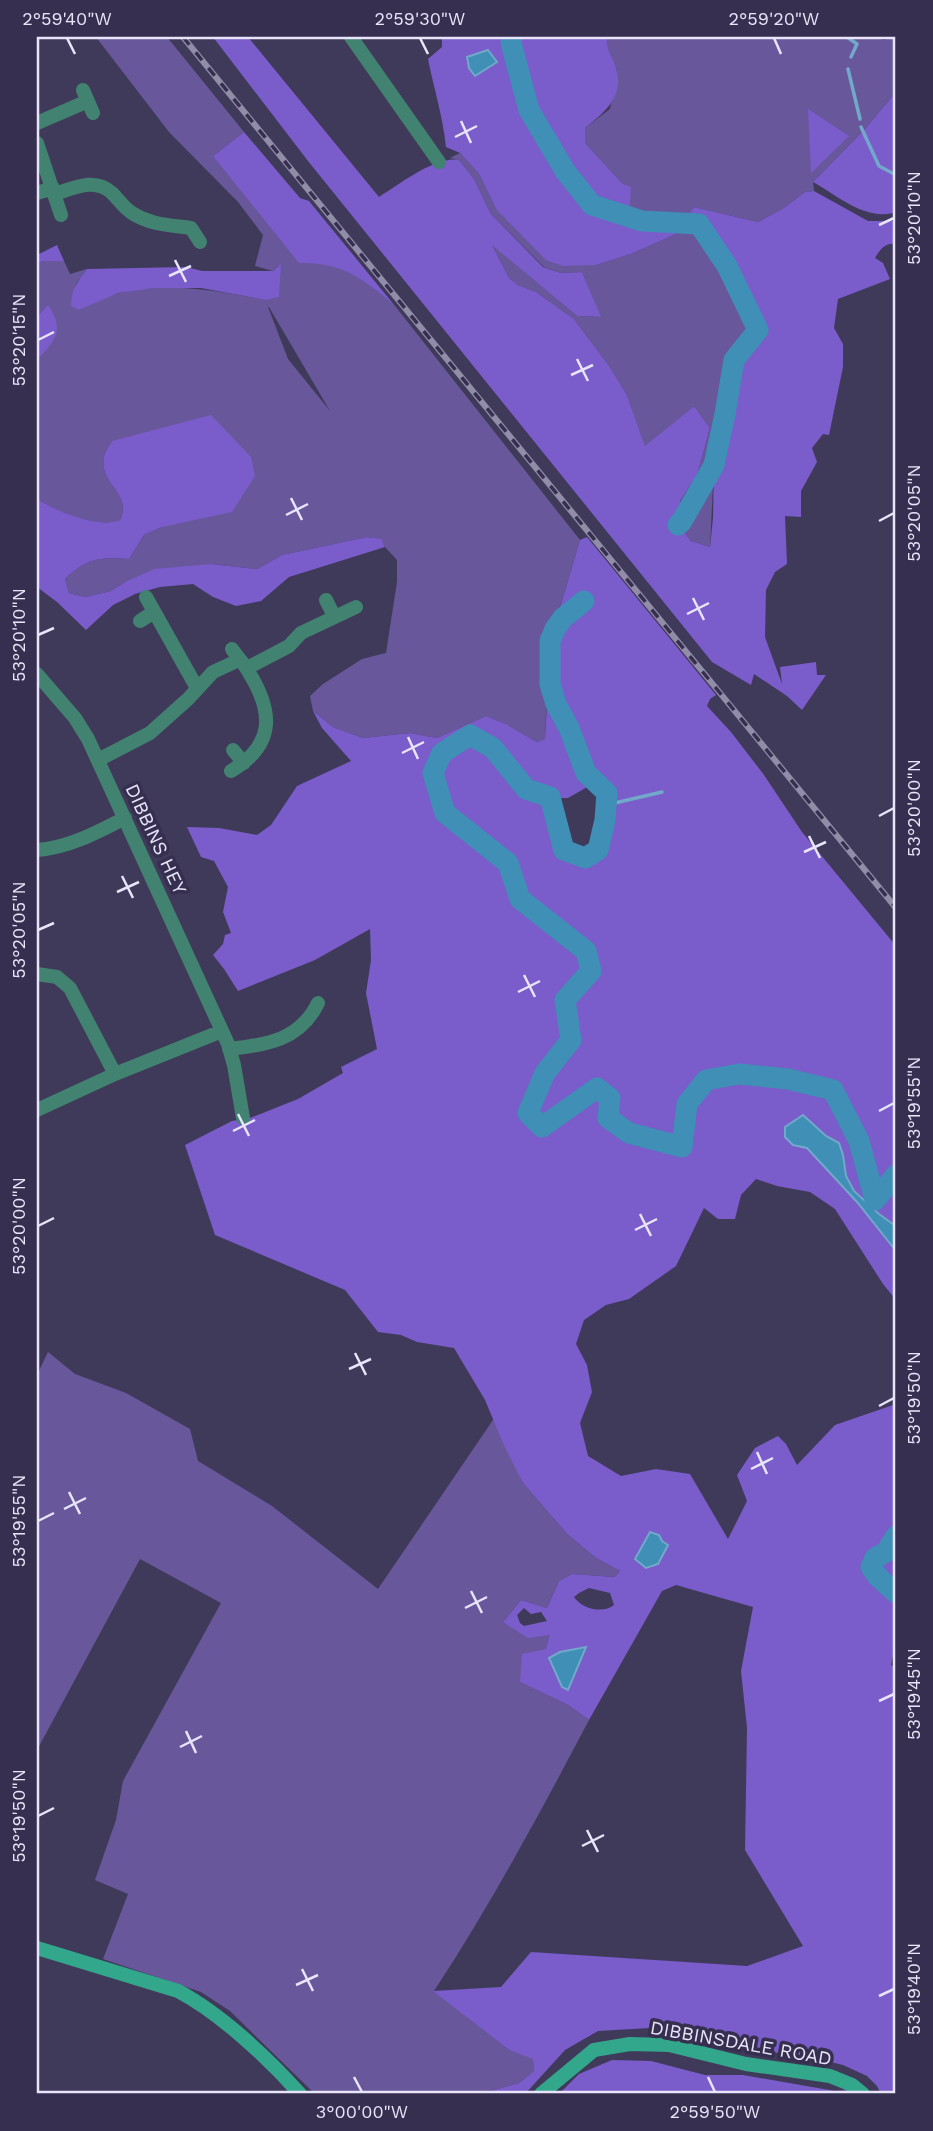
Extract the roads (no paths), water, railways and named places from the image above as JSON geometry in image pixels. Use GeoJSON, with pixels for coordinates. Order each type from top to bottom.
{"type":"FeatureCollection","features":[{"type":"Feature","properties":{"kind":"street"},"geometry":{"type":"LineString","coordinates":[[351,37],[439,162]]}},
{"type":"Feature","properties":{"kind":"street"},"geometry":{"type":"LineString","coordinates":[[37,123],[88,101]]}},
{"type":"Feature","properties":{"kind":"street"},"geometry":{"type":"LineString","coordinates":[[37,142],[61,215]]}},
{"type":"Feature","properties":{"kind":"street"},"geometry":{"type":"LineString","coordinates":[[37,193],[100,185],[131,212],[157,225],[194,224],[200,243]]}},
{"type":"Feature","properties":{"kind":"street"},"geometry":{"type":"LineString","coordinates":[[146,597],[197,688]]}},
{"type":"Feature","properties":{"kind":"street"},"geometry":{"type":"LineString","coordinates":[[326,600],[334,617]]}},
{"type":"Feature","properties":{"kind":"street"},"geometry":{"type":"LineString","coordinates":[[98,760],[150,733],[171,716],[213,672],[239,659],[289,646],[301,634],[356,607]]}},
{"type":"Feature","properties":{"kind":"street"},"geometry":{"type":"LineString","coordinates":[[140,621],[154,612]]}},
{"type":"Feature","properties":{"kind":"street"},"geometry":{"type":"LineString","coordinates":[[231,771],[244,763],[259,747],[265,736],[267,721],[262,701],[239,659]]}},
{"type":"Feature","properties":{"kind":"street","name":"DIBBINS HEY"},"geometry":{"type":"LineString","coordinates":[[37,674],[75,718],[89,739],[222,1031],[237,1077],[243,1118]]}},
{"type":"Feature","properties":{"kind":"street"},"geometry":{"type":"LineString","coordinates":[[233,750],[244,763]]}},
{"type":"Feature","properties":{"kind":"street"},"geometry":{"type":"LineString","coordinates":[[37,850],[64,845],[125,818]]}},
{"type":"Feature","properties":{"kind":"street"},"geometry":{"type":"LineString","coordinates":[[37,974],[57,977],[70,988],[114,1074]]}},
{"type":"Feature","properties":{"kind":"street"},"geometry":{"type":"LineString","coordinates":[[229,1049],[283,1038],[318,1013]]}},
{"type":"Feature","properties":{"kind":"street"},"geometry":{"type":"LineString","coordinates":[[37,1110],[114,1074],[222,1031]]}},
{"type":"Feature","properties":{"kind":"street"},"geometry":{"type":"LineString","coordinates":[[37,1948],[178,1991],[193,1999],[231,2029],[300,2094]]}},
{"type":"Feature","properties":{"kind":"street","name":"DIBBINSDALE ROAD"},"geometry":{"type":"LineString","coordinates":[[541,2094],[594,2050],[630,2044],[669,2045],[746,2064],[830,2076],[852,2085],[863,2094]]}},
{"type":"Feature","properties":{"kind":"water"},"geometry":{"type":"Polygon","coordinates":[[[488,50],[497,62],[475,76],[469,68],[467,57],[488,50]]]}},
{"type":"Feature","properties":{"kind":"water"},"geometry":{"type":"Polygon","coordinates":[[[803,1115],[826,1136],[839,1143],[846,1176],[854,1191],[879,1214],[893,1224],[896,1222],[896,1251],[857,1202],[807,1148],[793,1145],[785,1137],[785,1127],[803,1115]]]}},
{"type":"Feature","properties":{"kind":"water"},"geometry":{"type":"Polygon","coordinates":[[[650,1532],[659,1535],[668,1545],[658,1564],[646,1568],[635,1559],[650,1532]]]}},
{"type":"Feature","properties":{"kind":"water"},"geometry":{"type":"Polygon","coordinates":[[[586,1647],[568,1690],[562,1687],[549,1658],[560,1652],[586,1647]]]}},
{"type":"Feature","properties":{"kind":"waterway"},"geometry":{"type":"LineString","coordinates":[[512,37],[511,43],[529,110],[565,171],[592,205],[642,221],[699,224],[727,266],[758,330],[734,360],[714,465],[678,525]]}},
{"type":"Feature","properties":{"kind":"waterway"},"geometry":{"type":"LineString","coordinates":[[847,37],[857,44],[851,57]]}},
{"type":"Feature","properties":{"kind":"waterway"},"geometry":{"type":"LineString","coordinates":[[848,69],[860,119]]}},
{"type":"Feature","properties":{"kind":"waterway"},"geometry":{"type":"LineString","coordinates":[[861,127],[879,166],[896,175]]}},
{"type":"Feature","properties":{"kind":"waterway"},"geometry":{"type":"LineString","coordinates":[[584,601],[563,618],[550,641],[550,684],[586,773],[607,793],[605,820],[598,850],[585,858],[564,850],[550,797],[526,789],[493,748],[470,735],[442,753],[433,773],[445,813],[508,863],[520,899],[586,951],[591,971],[565,1000],[571,1040],[545,1073],[528,1113],[542,1127],[597,1088],[610,1098],[608,1118],[629,1133],[682,1147],[687,1104],[706,1080],[739,1074],[788,1079],[833,1090],[859,1141],[875,1200],[896,1175]]}},
{"type":"Feature","properties":{"kind":"waterway"},"geometry":{"type":"LineString","coordinates":[[606,805],[662,792]]}},
{"type":"Feature","properties":{"kind":"waterway"},"geometry":{"type":"LineString","coordinates":[[896,1536],[886,1552],[875,1558],[871,1567],[896,1593]]}},
{"type":"Feature","properties":{"kind":"railway"},"geometry":{"type":"LineString","coordinates":[[183,37],[896,908]]}}]}
